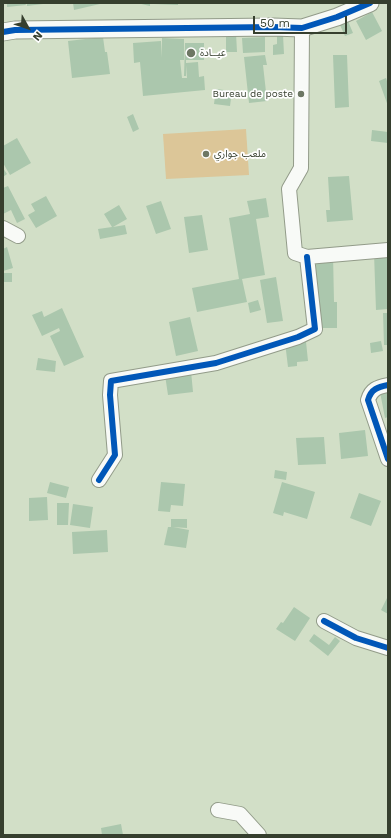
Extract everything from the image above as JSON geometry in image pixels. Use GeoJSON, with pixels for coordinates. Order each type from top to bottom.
{"type":"FeatureCollection","features":[{"type":"Feature","properties":{"kind":"street"},"geometry":{"type":"LineString","coordinates":[[3,32],[15,30],[273,27],[302,28],[337,18],[370,3]]}},
{"type":"Feature","properties":{"kind":"street"},"geometry":{"type":"LineString","coordinates":[[302,28],[301,168],[289,189],[295,253],[307,257],[388,250]]}},
{"type":"Feature","properties":{"kind":"street"},"geometry":{"type":"LineString","coordinates":[[3,228],[18,236]]}},
{"type":"Feature","properties":{"kind":"street"},"geometry":{"type":"LineString","coordinates":[[99,480],[115,455],[110,395],[111,381],[216,363],[298,337],[315,329],[307,257]]}},
{"type":"Feature","properties":{"kind":"street"},"geometry":{"type":"LineString","coordinates":[[388,385],[375,388],[368,400],[388,459]]}},
{"type":"Feature","properties":{"kind":"street"},"geometry":{"type":"LineString","coordinates":[[324,621],[356,638],[388,648]]}},
{"type":"Feature","properties":{"kind":"street"},"geometry":{"type":"LineString","coordinates":[[218,810],[240,814],[259,835]]}},
{"type":"Feature","properties":{"kind":"shaded area","name":"ملعب جواري"},"geometry":{"type":"Polygon","coordinates":[[[246,129],[249,175],[166,179],[163,134],[246,129]]]}},
{"type":"Feature","properties":{"kind":"building"},"geometry":{"type":"Polygon","coordinates":[[[7,3],[25,3],[26,5],[7,7],[7,3]]]}},
{"type":"Feature","properties":{"kind":"building"},"geometry":{"type":"Polygon","coordinates":[[[27,3],[43,3],[43,4],[27,6],[27,3]]]}},
{"type":"Feature","properties":{"kind":"building"},"geometry":{"type":"Polygon","coordinates":[[[73,3],[100,3],[100,4],[74,10],[73,3]]]}},
{"type":"Feature","properties":{"kind":"building"},"geometry":{"type":"Polygon","coordinates":[[[137,3],[150,3],[150,6],[137,3]]]}},
{"type":"Feature","properties":{"kind":"building"},"geometry":{"type":"Polygon","coordinates":[[[178,3],[178,5],[154,4],[178,3]]]}},
{"type":"Feature","properties":{"kind":"building"},"geometry":{"type":"Polygon","coordinates":[[[372,12],[382,31],[366,40],[356,21],[372,12]]]}},
{"type":"Feature","properties":{"kind":"building"},"geometry":{"type":"Polygon","coordinates":[[[348,21],[353,33],[345,36],[340,25],[348,21]]]}},
{"type":"Feature","properties":{"kind":"building"},"geometry":{"type":"Polygon","coordinates":[[[236,33],[237,52],[226,52],[226,34],[236,33]]]}},
{"type":"Feature","properties":{"kind":"building"},"geometry":{"type":"Polygon","coordinates":[[[277,35],[283,35],[284,54],[273,55],[273,45],[277,44],[277,35]]]}},
{"type":"Feature","properties":{"kind":"building"},"geometry":{"type":"Polygon","coordinates":[[[103,37],[110,74],[72,78],[68,41],[103,37]]]}},
{"type":"Feature","properties":{"kind":"building"},"geometry":{"type":"Polygon","coordinates":[[[265,37],[265,52],[243,53],[242,38],[265,37]]]}},
{"type":"Feature","properties":{"kind":"building"},"geometry":{"type":"Polygon","coordinates":[[[162,38],[184,39],[184,60],[180,60],[182,78],[187,78],[186,65],[186,76],[184,76],[185,43],[204,43],[204,60],[186,60],[186,63],[198,62],[199,77],[204,76],[205,90],[143,96],[140,62],[134,63],[133,43],[161,41],[162,58],[162,38]]]}},
{"type":"Feature","properties":{"kind":"building"},"geometry":{"type":"Polygon","coordinates":[[[265,55],[267,65],[263,65],[267,101],[249,103],[244,57],[265,55]]]}},
{"type":"Feature","properties":{"kind":"building"},"geometry":{"type":"Polygon","coordinates":[[[333,55],[347,55],[349,107],[335,108],[333,55]]]}},
{"type":"Feature","properties":{"kind":"building"},"geometry":{"type":"Polygon","coordinates":[[[386,78],[388,84],[388,106],[379,81],[386,78]]]}},
{"type":"Feature","properties":{"kind":"building"},"geometry":{"type":"Polygon","coordinates":[[[216,89],[232,91],[230,106],[214,104],[216,89]]]}},
{"type":"Feature","properties":{"kind":"building"},"geometry":{"type":"Polygon","coordinates":[[[133,114],[139,129],[133,132],[127,117],[133,114]]]}},
{"type":"Feature","properties":{"kind":"building"},"geometry":{"type":"Polygon","coordinates":[[[372,130],[388,132],[388,143],[371,141],[372,130]]]}},
{"type":"Feature","properties":{"kind":"building"},"geometry":{"type":"Polygon","coordinates":[[[17,138],[31,163],[10,175],[3,163],[3,146],[17,138]]]}},
{"type":"Feature","properties":{"kind":"building"},"geometry":{"type":"Polygon","coordinates":[[[3,168],[7,174],[3,177],[3,168]]]}},
{"type":"Feature","properties":{"kind":"building"},"geometry":{"type":"Polygon","coordinates":[[[349,176],[353,220],[327,222],[326,210],[330,210],[328,177],[349,176]]]}},
{"type":"Feature","properties":{"kind":"building"},"geometry":{"type":"Polygon","coordinates":[[[8,186],[25,219],[17,223],[11,210],[3,214],[3,188],[8,186]]]}},
{"type":"Feature","properties":{"kind":"building"},"geometry":{"type":"Polygon","coordinates":[[[46,196],[57,216],[36,228],[28,215],[35,211],[31,204],[46,196]]]}},
{"type":"Feature","properties":{"kind":"building"},"geometry":{"type":"Polygon","coordinates":[[[266,198],[269,217],[256,219],[265,275],[242,279],[247,302],[197,312],[192,288],[239,279],[229,218],[250,214],[247,201],[266,198]]]}},
{"type":"Feature","properties":{"kind":"building"},"geometry":{"type":"Polygon","coordinates":[[[161,201],[171,229],[156,234],[146,206],[161,201]]]}},
{"type":"Feature","properties":{"kind":"building"},"geometry":{"type":"Polygon","coordinates":[[[119,205],[127,219],[113,227],[125,225],[127,234],[100,239],[98,229],[112,227],[104,214],[119,205]]]}},
{"type":"Feature","properties":{"kind":"building"},"geometry":{"type":"Polygon","coordinates":[[[202,215],[208,250],[189,253],[184,217],[202,215]]]}},
{"type":"Feature","properties":{"kind":"building"},"geometry":{"type":"Polygon","coordinates":[[[7,247],[13,268],[3,271],[3,249],[7,247]]]}},
{"type":"Feature","properties":{"kind":"building"},"geometry":{"type":"Polygon","coordinates":[[[388,252],[388,309],[376,310],[374,253],[388,252]]]}},
{"type":"Feature","properties":{"kind":"building"},"geometry":{"type":"Polygon","coordinates":[[[314,254],[333,254],[334,302],[337,302],[337,328],[314,328],[314,254]]]}},
{"type":"Feature","properties":{"kind":"building"},"geometry":{"type":"Polygon","coordinates":[[[3,273],[12,273],[12,282],[3,282],[3,273]]]}},
{"type":"Feature","properties":{"kind":"building"},"geometry":{"type":"Polygon","coordinates":[[[276,277],[283,321],[267,323],[260,280],[276,277]]]}},
{"type":"Feature","properties":{"kind":"building"},"geometry":{"type":"Polygon","coordinates":[[[258,300],[261,310],[250,313],[248,303],[258,300]]]}},
{"type":"Feature","properties":{"kind":"building"},"geometry":{"type":"Polygon","coordinates":[[[62,308],[84,357],[64,366],[50,336],[60,331],[59,328],[42,336],[32,315],[42,311],[44,317],[62,308]]]}},
{"type":"Feature","properties":{"kind":"building"},"geometry":{"type":"Polygon","coordinates":[[[383,313],[388,313],[388,345],[384,345],[383,313]]]}},
{"type":"Feature","properties":{"kind":"building"},"geometry":{"type":"Polygon","coordinates":[[[190,317],[198,351],[176,356],[169,322],[190,317]]]}},
{"type":"Feature","properties":{"kind":"building"},"geometry":{"type":"Polygon","coordinates":[[[305,332],[308,361],[297,362],[297,366],[288,367],[284,334],[305,332]]]}},
{"type":"Feature","properties":{"kind":"building"},"geometry":{"type":"Polygon","coordinates":[[[381,341],[383,351],[371,353],[370,343],[381,341]]]}},
{"type":"Feature","properties":{"kind":"building"},"geometry":{"type":"Polygon","coordinates":[[[38,358],[56,361],[55,372],[36,370],[38,358]]]}},
{"type":"Feature","properties":{"kind":"building"},"geometry":{"type":"Polygon","coordinates":[[[191,371],[193,392],[168,395],[165,375],[191,371]]]}},
{"type":"Feature","properties":{"kind":"building"},"geometry":{"type":"Polygon","coordinates":[[[388,391],[388,417],[385,418],[380,392],[388,391]]]}},
{"type":"Feature","properties":{"kind":"building"},"geometry":{"type":"Polygon","coordinates":[[[365,430],[368,456],[341,459],[339,433],[365,430]]]}},
{"type":"Feature","properties":{"kind":"building"},"geometry":{"type":"Polygon","coordinates":[[[324,437],[326,464],[298,465],[296,438],[324,437]]]}},
{"type":"Feature","properties":{"kind":"building"},"geometry":{"type":"Polygon","coordinates":[[[275,470],[287,472],[286,480],[274,478],[275,470]]]}},
{"type":"Feature","properties":{"kind":"building"},"geometry":{"type":"Polygon","coordinates":[[[50,482],[69,487],[66,498],[47,493],[50,482]]]}},
{"type":"Feature","properties":{"kind":"building"},"geometry":{"type":"Polygon","coordinates":[[[161,482],[185,484],[183,506],[171,505],[170,512],[158,511],[161,482]]]}},
{"type":"Feature","properties":{"kind":"building"},"geometry":{"type":"Polygon","coordinates":[[[282,482],[315,492],[307,519],[284,512],[283,516],[273,513],[282,482]]]}},
{"type":"Feature","properties":{"kind":"building"},"geometry":{"type":"Polygon","coordinates":[[[359,493],[381,501],[371,526],[350,518],[359,493]]]}},
{"type":"Feature","properties":{"kind":"building"},"geometry":{"type":"Polygon","coordinates":[[[47,497],[48,520],[29,521],[29,498],[47,497]]]}},
{"type":"Feature","properties":{"kind":"building"},"geometry":{"type":"Polygon","coordinates":[[[57,503],[69,503],[68,525],[57,525],[57,503]]]}},
{"type":"Feature","properties":{"kind":"building"},"geometry":{"type":"Polygon","coordinates":[[[73,504],[93,507],[90,528],[70,525],[73,504]]]}},
{"type":"Feature","properties":{"kind":"building"},"geometry":{"type":"Polygon","coordinates":[[[171,519],[187,519],[187,528],[173,527],[189,530],[186,548],[164,545],[168,527],[171,527],[171,519]]]}},
{"type":"Feature","properties":{"kind":"building"},"geometry":{"type":"Polygon","coordinates":[[[107,530],[108,552],[73,554],[72,532],[107,530]]]}},
{"type":"Feature","properties":{"kind":"building"},"geometry":{"type":"Polygon","coordinates":[[[388,596],[388,614],[381,610],[388,596]]]}},
{"type":"Feature","properties":{"kind":"building"},"geometry":{"type":"Polygon","coordinates":[[[294,607],[310,618],[295,641],[276,629],[281,622],[283,623],[294,607]]]}},
{"type":"Feature","properties":{"kind":"building"},"geometry":{"type":"Polygon","coordinates":[[[314,634],[329,645],[335,637],[340,641],[328,656],[309,641],[314,634]]]}},
{"type":"Feature","properties":{"kind":"building"},"geometry":{"type":"Polygon","coordinates":[[[121,824],[123,835],[102,835],[101,828],[121,824]]]}},
{"type":"Feature","properties":{"kind":"cycle path"},"geometry":{"type":"LineString","coordinates":[[3,32],[15,30],[273,27],[302,28],[337,17],[370,3]]}},
{"type":"Feature","properties":{"kind":"cycle path"},"geometry":{"type":"LineString","coordinates":[[99,480],[115,455],[110,395],[111,381],[216,363],[298,337],[315,329],[307,257]]}},
{"type":"Feature","properties":{"kind":"cycle path"},"geometry":{"type":"LineString","coordinates":[[388,385],[375,389],[369,396],[368,400],[388,459]]}},
{"type":"Feature","properties":{"kind":"cycle path"},"geometry":{"type":"LineString","coordinates":[[324,621],[356,638],[388,648]]}},
{"type":"Feature","properties":{"kind":"place","name":"عيــادة"},"geometry":{"type":"Point","coordinates":[191,53]}},
{"type":"Feature","properties":{"kind":"place","name":"Bureau de poste"},"geometry":{"type":"Point","coordinates":[301,94]}},
{"type":"Feature","properties":{"kind":"place","name":"ملعب جواري"},"geometry":{"type":"Point","coordinates":[206,154]}}]}
